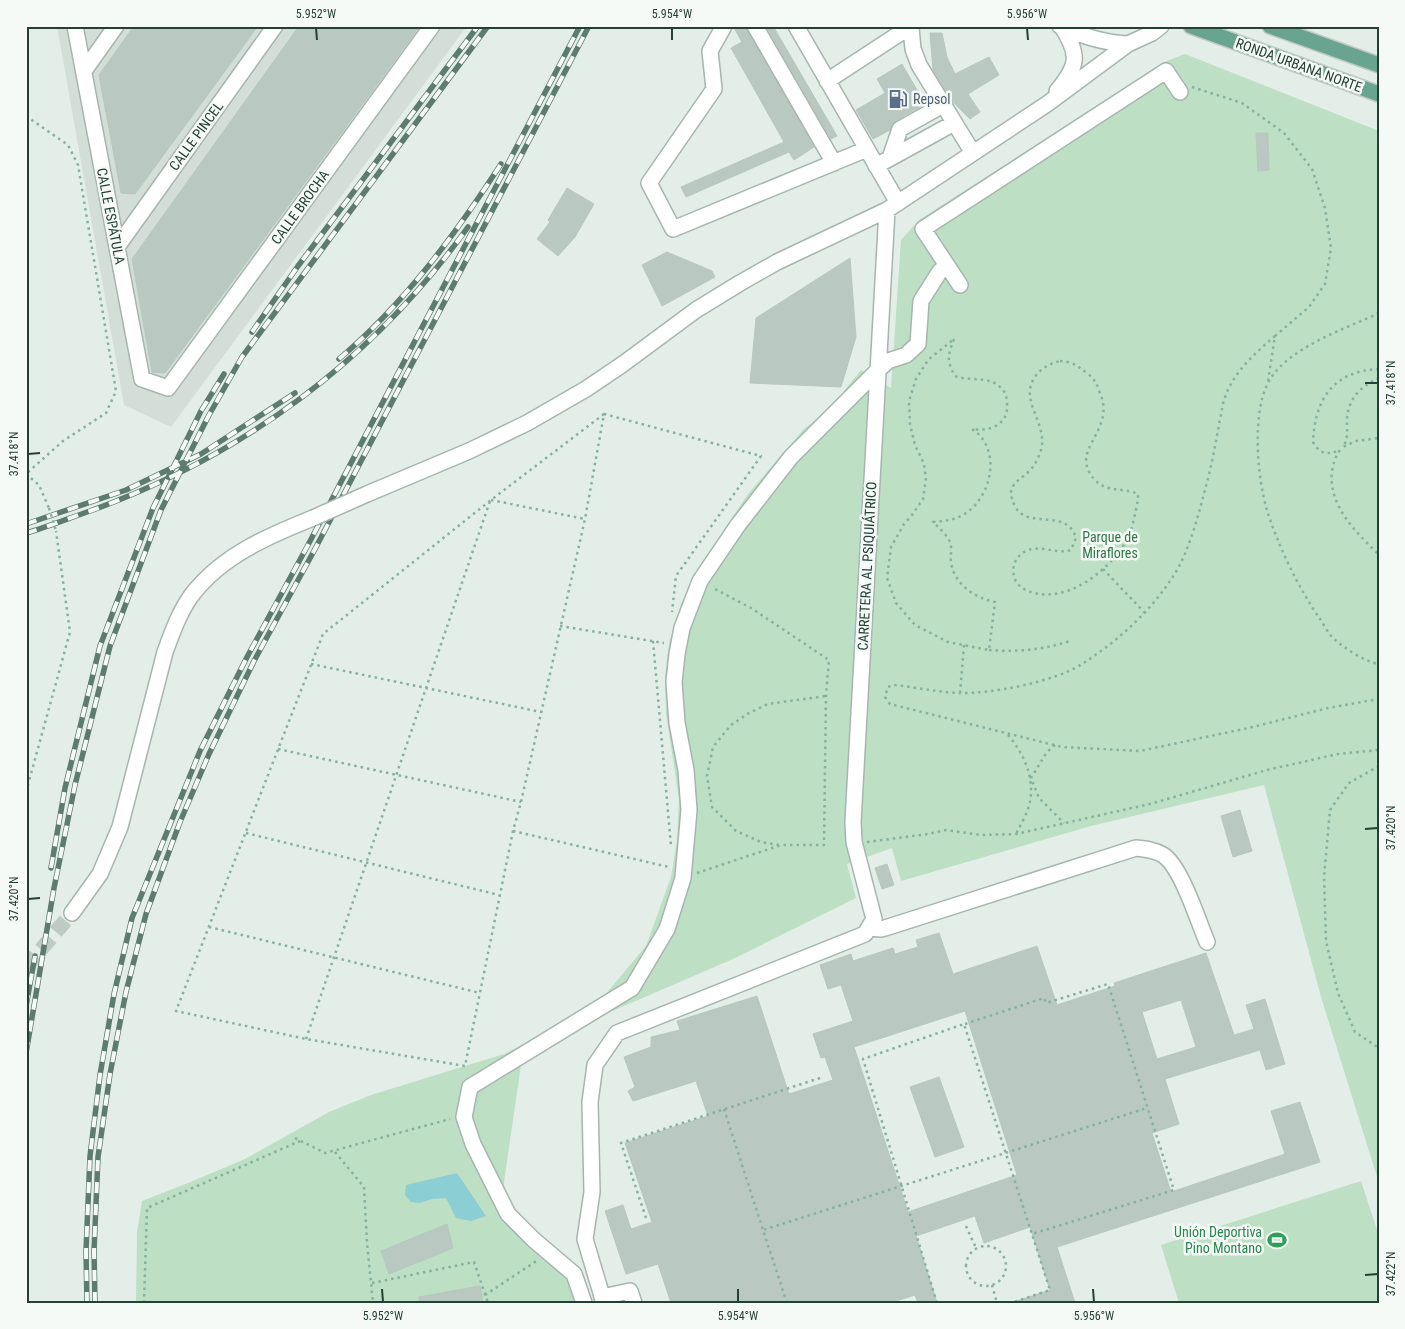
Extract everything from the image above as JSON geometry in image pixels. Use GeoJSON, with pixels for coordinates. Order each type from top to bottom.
{"type":"FeatureCollection","features":[{"type":"Feature","properties":{"kind":"main road","name":"RONDA URBANA NORTE"},"geometry":{"type":"LineString","coordinates":[[1191,26],[1379,94]]}},
{"type":"Feature","properties":{"kind":"main road","name":"RONDA URBANA NORTE"},"geometry":{"type":"LineString","coordinates":[[1270,26],[1379,65]]}},
{"type":"Feature","properties":{"kind":"street","name":"CALLE ESPÁTULA"},"geometry":{"type":"LineString","coordinates":[[75,26],[142,379],[168,388]]}},
{"type":"Feature","properties":{"kind":"street"},"geometry":{"type":"LineString","coordinates":[[84,71],[116,26]]}},
{"type":"Feature","properties":{"kind":"street","name":"CALLE PINCEL"},"geometry":{"type":"LineString","coordinates":[[117,246],[275,26]]}},
{"type":"Feature","properties":{"kind":"street","name":"CALLE BROCHA"},"geometry":{"type":"LineString","coordinates":[[168,388],[432,26]]}},
{"type":"Feature","properties":{"kind":"street"},"geometry":{"type":"LineString","coordinates":[[724,26],[710,51],[714,89],[649,183],[672,229],[867,149]]}},
{"type":"Feature","properties":{"kind":"street"},"geometry":{"type":"LineString","coordinates":[[755,26],[834,163]]}},
{"type":"Feature","properties":{"kind":"street"},"geometry":{"type":"LineString","coordinates":[[796,26],[867,149],[883,162]]}},
{"type":"Feature","properties":{"kind":"street"},"geometry":{"type":"LineString","coordinates":[[72,913],[100,874],[114,844],[165,652],[174,627],[190,597],[224,563],[257,544],[313,518],[460,455],[527,423],[586,389],[696,310],[740,282],[777,262],[865,222],[892,206],[1047,104],[1128,44],[1152,33],[1160,26]]}},
{"type":"Feature","properties":{"kind":"street"},"geometry":{"type":"LineString","coordinates":[[827,81],[911,27],[913,49],[919,65],[973,153]]}},
{"type":"Feature","properties":{"kind":"street"},"geometry":{"type":"LineString","coordinates":[[1061,27],[1096,40],[1112,44],[1128,44]]}},
{"type":"Feature","properties":{"kind":"street"},"geometry":{"type":"LineString","coordinates":[[1047,104],[1066,81],[1074,64],[1075,53],[1072,42],[1061,27]]}},
{"type":"Feature","properties":{"kind":"street"},"geometry":{"type":"LineString","coordinates":[[960,286],[923,230],[1166,71],[1180,92]]}},
{"type":"Feature","properties":{"kind":"street"},"geometry":{"type":"LineString","coordinates":[[892,206],[883,162],[900,129],[944,105]]}},
{"type":"Feature","properties":{"kind":"street"},"geometry":{"type":"LineString","coordinates":[[883,162],[954,123]]}},
{"type":"Feature","properties":{"kind":"street","name":"CARRETERA AL PSIQUIÁTRICO"},"geometry":{"type":"LineString","coordinates":[[872,923],[854,842],[853,822],[877,371],[892,206]]}},
{"type":"Feature","properties":{"kind":"street"},"geometry":{"type":"LineString","coordinates":[[584,1303],[574,1274],[534,1240],[508,1214],[473,1144],[464,1117],[470,1087],[632,988],[668,929],[689,810],[686,770],[677,723],[674,682],[676,654],[682,628],[700,581],[738,525],[790,457],[888,361],[906,355],[918,344],[921,301],[940,271],[947,266]]}},
{"type":"Feature","properties":{"kind":"street"},"geometry":{"type":"LineString","coordinates":[[634,1303],[630,1291],[603,1300],[584,1239],[592,1192],[590,1102],[595,1066],[617,1033],[866,934],[872,923],[876,929],[886,928],[1136,848],[1152,850],[1163,854],[1171,861],[1180,877],[1207,942]]}},
{"type":"Feature","properties":{"kind":"path"},"geometry":{"type":"LineString","coordinates":[[1180,92],[1189,86],[1242,103],[1284,133],[1312,169],[1325,208],[1331,248],[1325,284],[1309,307],[1256,353],[1236,376],[1225,397],[1207,483],[1192,534],[1175,574],[1145,613],[1127,630],[1081,665],[1047,678],[1014,687],[960,693],[933,692],[894,685],[888,687],[885,697],[890,704],[1055,746],[1140,751],[1253,727],[1328,708],[1379,699]]}},
{"type":"Feature","properties":{"kind":"path"},"geometry":{"type":"LineString","coordinates":[[26,116],[68,145],[78,165],[116,390],[106,413],[63,441],[26,474],[39,485],[56,531],[70,632],[26,792]]}},
{"type":"Feature","properties":{"kind":"path"},"geometry":{"type":"LineString","coordinates":[[1268,383],[1281,365],[1299,350],[1379,313]]}},
{"type":"Feature","properties":{"kind":"path"},"geometry":{"type":"LineString","coordinates":[[1274,336],[1268,383],[1258,425],[1259,465],[1267,510],[1286,559],[1310,604],[1333,638],[1369,662],[1379,664]]}},
{"type":"Feature","properties":{"kind":"path"},"geometry":{"type":"LineString","coordinates":[[989,650],[995,602],[983,600],[973,594],[958,580],[951,564],[951,545],[949,539],[933,522],[949,521],[960,517],[968,512],[983,496],[988,485],[990,473],[989,455],[981,437],[972,429],[986,430],[1000,424],[1007,412],[1007,400],[1005,393],[993,382],[984,379],[966,379],[955,376],[948,364],[954,339],[928,360],[916,379],[909,401],[910,424],[914,445],[924,464],[926,478],[923,499],[904,524],[891,547],[887,578],[896,603],[915,625],[948,642],[989,650],[1019,651],[1033,650],[1070,641]]}},
{"type":"Feature","properties":{"kind":"path"},"geometry":{"type":"LineString","coordinates":[[1060,361],[1072,362],[1094,378],[1103,399],[1104,411],[1101,423],[1087,450],[1088,469],[1101,485],[1114,490],[1127,490],[1138,494],[1128,538],[1118,553],[1103,568],[1070,591],[1054,595],[1037,594],[1024,590],[1014,578],[1012,569],[1014,563],[1025,551],[1044,549],[1065,552],[1071,550],[1076,538],[1068,526],[1055,520],[1028,518],[1021,515],[1012,499],[1014,484],[1033,467],[1041,448],[1041,430],[1030,398],[1030,388],[1033,379],[1048,365],[1060,361]]}},
{"type":"Feature","properties":{"kind":"path"},"geometry":{"type":"LineString","coordinates":[[1379,369],[1362,370],[1348,374],[1332,387],[1318,410],[1314,425],[1313,442],[1323,453],[1328,454],[1340,450],[1334,465],[1331,482],[1333,494],[1338,506],[1352,525],[1379,555]]}},
{"type":"Feature","properties":{"kind":"path"},"geometry":{"type":"LineString","coordinates":[[1379,378],[1356,393],[1351,400],[1347,416],[1347,436],[1343,447],[1356,440],[1379,438]]}},
{"type":"Feature","properties":{"kind":"path"},"geometry":{"type":"LineString","coordinates":[[604,414],[585,519],[513,831],[465,1066],[306,1039],[176,1011],[323,634],[491,500],[604,414]]}},
{"type":"Feature","properties":{"kind":"path"},"geometry":{"type":"LineString","coordinates":[[604,414],[761,456],[676,576],[672,614]]}},
{"type":"Feature","properties":{"kind":"path"},"geometry":{"type":"LineString","coordinates":[[491,500],[585,519]]}},
{"type":"Feature","properties":{"kind":"path"},"geometry":{"type":"LineString","coordinates":[[306,1039],[491,500]]}},
{"type":"Feature","properties":{"kind":"path"},"geometry":{"type":"LineString","coordinates":[[1103,568],[1145,613]]}},
{"type":"Feature","properties":{"kind":"path"},"geometry":{"type":"LineString","coordinates":[[700,581],[751,608],[828,660],[824,845],[781,845],[761,842],[736,831],[712,807],[707,776],[713,747],[731,725],[768,704],[826,696]]}},
{"type":"Feature","properties":{"kind":"path"},"geometry":{"type":"LineString","coordinates":[[560,626],[669,643]]}},
{"type":"Feature","properties":{"kind":"path"},"geometry":{"type":"LineString","coordinates":[[652,641],[671,848]]}},
{"type":"Feature","properties":{"kind":"path"},"geometry":{"type":"LineString","coordinates":[[960,693],[964,645]]}},
{"type":"Feature","properties":{"kind":"path"},"geometry":{"type":"LineString","coordinates":[[311,664],[541,712]]}},
{"type":"Feature","properties":{"kind":"path"},"geometry":{"type":"LineString","coordinates":[[1007,734],[1018,747],[1032,778],[1038,798],[1064,823]]}},
{"type":"Feature","properties":{"kind":"path"},"geometry":{"type":"LineString","coordinates":[[1016,834],[1028,807],[1032,778],[1047,752],[1055,746]]}},
{"type":"Feature","properties":{"kind":"path"},"geometry":{"type":"LineString","coordinates":[[278,748],[397,776],[521,802]]}},
{"type":"Feature","properties":{"kind":"path"},"geometry":{"type":"LineString","coordinates":[[867,842],[946,830],[981,835],[1016,834],[1150,804],[1276,768],[1338,754],[1379,750]]}},
{"type":"Feature","properties":{"kind":"path"},"geometry":{"type":"LineString","coordinates":[[1379,766],[1349,783],[1330,810],[1324,876],[1326,941],[1338,993],[1355,1032],[1379,1048]]}},
{"type":"Feature","properties":{"kind":"path"},"geometry":{"type":"LineString","coordinates":[[513,831],[678,873],[781,845]]}},
{"type":"Feature","properties":{"kind":"path"},"geometry":{"type":"LineString","coordinates":[[246,833],[500,895]]}},
{"type":"Feature","properties":{"kind":"path"},"geometry":{"type":"LineString","coordinates":[[209,927],[480,993]]}},
{"type":"Feature","properties":{"kind":"path"},"geometry":{"type":"LineString","coordinates":[[937,1303],[863,1059],[1044,998],[1046,1003],[1108,984],[1174,1190],[1032,1234]]}},
{"type":"Feature","properties":{"kind":"path"},"geometry":{"type":"LineString","coordinates":[[964,1024],[1050,1290],[1011,1303]]}},
{"type":"Feature","properties":{"kind":"path"},"geometry":{"type":"LineString","coordinates":[[646,1218],[621,1143],[823,1077]]}},
{"type":"Feature","properties":{"kind":"path"},"geometry":{"type":"LineString","coordinates":[[763,1230],[1147,1108]]}},
{"type":"Feature","properties":{"kind":"path"},"geometry":{"type":"LineString","coordinates":[[724,1109],[787,1303]]}},
{"type":"Feature","properties":{"kind":"path"},"geometry":{"type":"LineString","coordinates":[[295,1138],[325,1153],[456,1117]]}},
{"type":"Feature","properties":{"kind":"path"},"geometry":{"type":"LineString","coordinates":[[144,1303],[147,1208],[300,1141]]}},
{"type":"Feature","properties":{"kind":"path"},"geometry":{"type":"LineString","coordinates":[[335,1152],[364,1187],[373,1303]]}},
{"type":"Feature","properties":{"kind":"path"},"geometry":{"type":"LineString","coordinates":[[966,1226],[976,1248]]}},
{"type":"Feature","properties":{"kind":"path"},"geometry":{"type":"LineString","coordinates":[[981,1246],[997,1249],[1004,1258],[1006,1268],[1004,1274],[998,1282],[992,1285],[981,1286],[975,1283],[967,1274],[965,1268],[967,1257],[976,1248],[981,1246]]}},
{"type":"Feature","properties":{"kind":"path"},"geometry":{"type":"LineString","coordinates":[[485,1295],[549,1253]]}},
{"type":"Feature","properties":{"kind":"path"},"geometry":{"type":"LineString","coordinates":[[372,1284],[474,1262],[488,1303]]}},
{"type":"Feature","properties":{"kind":"path"},"geometry":{"type":"LineString","coordinates":[[992,1285],[997,1303]]}},
{"type":"Feature","properties":{"kind":"shaded area"},"geometry":{"type":"Polygon","coordinates":[[[57,26],[467,26],[171,427],[124,405],[57,26]]]}},
{"type":"Feature","properties":{"kind":"green space","name":"Parque de Miraflores"},"geometry":{"type":"Polygon","coordinates":[[[1185,54],[1379,131],[1379,1183],[1321,997],[1264,785],[1091,826],[901,881],[892,848],[847,864],[856,898],[733,959],[610,1012],[533,1056],[521,1065],[504,1182],[505,1196],[515,1214],[588,1292],[592,1303],[136,1303],[137,1232],[142,1201],[245,1159],[329,1112],[371,1095],[504,1054],[594,1008],[646,946],[671,877],[677,840],[679,800],[666,713],[665,675],[669,643],[681,604],[699,567],[748,494],[803,430],[831,407],[861,370],[891,388],[901,240],[919,220],[1164,62],[1185,54]]]}},
{"type":"Feature","properties":{"kind":"green space","name":"Unión Deportiva Pino Montano"},"geometry":{"type":"Polygon","coordinates":[[[1361,1181],[1379,1236],[1379,1303],[1179,1303],[1161,1245],[1361,1181]]]}},
{"type":"Feature","properties":{"kind":"water"},"geometry":{"type":"Polygon","coordinates":[[[457,1173],[486,1216],[471,1221],[456,1218],[446,1198],[432,1199],[420,1203],[411,1202],[405,1195],[406,1185],[457,1173]]]}},
{"type":"Feature","properties":{"kind":"building"},"geometry":{"type":"Polygon","coordinates":[[[134,26],[258,26],[135,194],[121,193],[99,75],[134,26]]]}},
{"type":"Feature","properties":{"kind":"building"},"geometry":{"type":"Polygon","coordinates":[[[299,26],[420,26],[165,373],[152,372],[132,259],[299,26]]]}},
{"type":"Feature","properties":{"kind":"building"},"geometry":{"type":"Polygon","coordinates":[[[733,26],[746,26],[814,147],[794,160],[789,152],[686,197],[681,187],[784,142],[731,48],[742,42],[733,26]]]}},
{"type":"Feature","properties":{"kind":"building"},"geometry":{"type":"Polygon","coordinates":[[[766,26],[773,26],[837,136],[831,139],[766,26]]]}},
{"type":"Feature","properties":{"kind":"building"},"geometry":{"type":"Polygon","coordinates":[[[930,33],[942,33],[947,57],[955,74],[989,57],[999,75],[968,94],[980,112],[970,119],[952,101],[933,70],[930,33]]]}},
{"type":"Feature","properties":{"kind":"building"},"geometry":{"type":"Polygon","coordinates":[[[902,64],[925,104],[895,121],[890,130],[873,139],[856,110],[885,93],[877,79],[902,64]]]}},
{"type":"Feature","properties":{"kind":"building"},"geometry":{"type":"Polygon","coordinates":[[[1256,133],[1268,133],[1269,170],[1258,171],[1256,133]]]}},
{"type":"Feature","properties":{"kind":"building"},"geometry":{"type":"Polygon","coordinates":[[[567,188],[594,204],[575,237],[558,256],[537,239],[550,222],[548,220],[567,188]]]}},
{"type":"Feature","properties":{"kind":"building"},"geometry":{"type":"Polygon","coordinates":[[[667,252],[712,271],[715,277],[662,306],[642,265],[667,252]]]}},
{"type":"Feature","properties":{"kind":"building"},"geometry":{"type":"Polygon","coordinates":[[[850,258],[856,337],[841,387],[750,383],[756,318],[850,258]]]}},
{"type":"Feature","properties":{"kind":"building"},"geometry":{"type":"Polygon","coordinates":[[[1240,810],[1252,851],[1233,857],[1221,816],[1240,810]]]}},
{"type":"Feature","properties":{"kind":"building"},"geometry":{"type":"Polygon","coordinates":[[[887,864],[894,885],[882,889],[875,868],[887,864]]]}},
{"type":"Feature","properties":{"kind":"building"},"geometry":{"type":"Polygon","coordinates":[[[939,933],[953,974],[1037,946],[1057,1005],[1115,986],[1114,983],[1206,953],[1234,1035],[1254,1029],[1246,1005],[1265,999],[1285,1064],[1266,1070],[1260,1050],[1165,1079],[1179,1124],[1152,1133],[1171,1192],[1285,1154],[1271,1111],[1300,1102],[1320,1162],[1057,1247],[1075,1303],[1018,1303],[1017,1301],[1050,1290],[1030,1227],[984,1243],[975,1216],[916,1236],[937,1303],[918,1303],[915,1295],[890,1303],[671,1303],[658,1264],[626,1274],[605,1211],[623,1205],[631,1229],[652,1222],[625,1143],[708,1116],[696,1081],[633,1101],[628,1091],[635,1087],[624,1057],[651,1047],[651,1037],[680,1030],[677,1021],[757,996],[789,1094],[833,1080],[825,1057],[821,1058],[813,1034],[853,1021],[841,985],[828,989],[820,965],[851,954],[853,961],[893,948],[895,954],[918,947],[916,940],[939,933]],[[1181,1000],[1142,1012],[1157,1059],[1196,1047],[1181,1000]],[[965,1011],[854,1047],[908,1212],[1017,1175],[965,1011]]]}},
{"type":"Feature","properties":{"kind":"building"},"geometry":{"type":"Polygon","coordinates":[[[939,1077],[964,1147],[935,1157],[910,1087],[939,1077]]]}},
{"type":"Feature","properties":{"kind":"building"},"geometry":{"type":"Polygon","coordinates":[[[447,1224],[453,1248],[389,1274],[381,1251],[447,1224]]]}},
{"type":"Feature","properties":{"kind":"building"},"geometry":{"type":"Polygon","coordinates":[[[480,1286],[483,1303],[419,1303],[419,1297],[480,1286]]]}},
{"type":"Feature","properties":{"kind":"tunnel"},"geometry":{"type":"LineString","coordinates":[[26,967],[72,913]]}},
{"type":"Feature","properties":{"kind":"railway"},"geometry":{"type":"LineString","coordinates":[[252,332],[298,266],[478,26]]}},
{"type":"Feature","properties":{"kind":"railway"},"geometry":{"type":"LineString","coordinates":[[26,1053],[54,888],[75,785],[110,646],[161,510],[209,415],[242,357],[488,26]]}},
{"type":"Feature","properties":{"kind":"railway"},"geometry":{"type":"LineString","coordinates":[[87,1303],[86,1251],[90,1156],[100,1075],[114,994],[132,918],[200,751],[247,657],[308,545],[580,26]]}},
{"type":"Feature","properties":{"kind":"railway"},"geometry":{"type":"LineString","coordinates":[[95,1303],[94,1251],[98,1157],[110,1074],[126,992],[146,914],[180,822],[209,754],[254,661],[315,549],[589,26]]}},
{"type":"Feature","properties":{"kind":"railway"},"geometry":{"type":"LineString","coordinates":[[339,359],[363,338],[427,268],[501,164]]}},
{"type":"Feature","properties":{"kind":"railway"},"geometry":{"type":"LineString","coordinates":[[26,533],[90,511],[147,488],[201,462],[252,432],[301,398],[347,361],[391,320],[431,275],[468,227]]}},
{"type":"Feature","properties":{"kind":"railway"},"geometry":{"type":"LineString","coordinates":[[51,868],[65,788],[100,646],[153,508],[201,411],[224,374]]}},
{"type":"Feature","properties":{"kind":"railway"},"geometry":{"type":"LineString","coordinates":[[26,524],[126,490],[201,454],[295,393]]}},
{"type":"Feature","properties":{"kind":"railway"},"geometry":{"type":"LineString","coordinates":[[26,1006],[35,956]]}},
{"type":"Feature","properties":{"kind":"place","name":"Repsol"},"geometry":{"type":"Point","coordinates":[898,99]}},
{"type":"Feature","properties":{"kind":"place","name":"Unión Deportiva Pino Montano"},"geometry":{"type":"Point","coordinates":[1277,1240]}}]}
